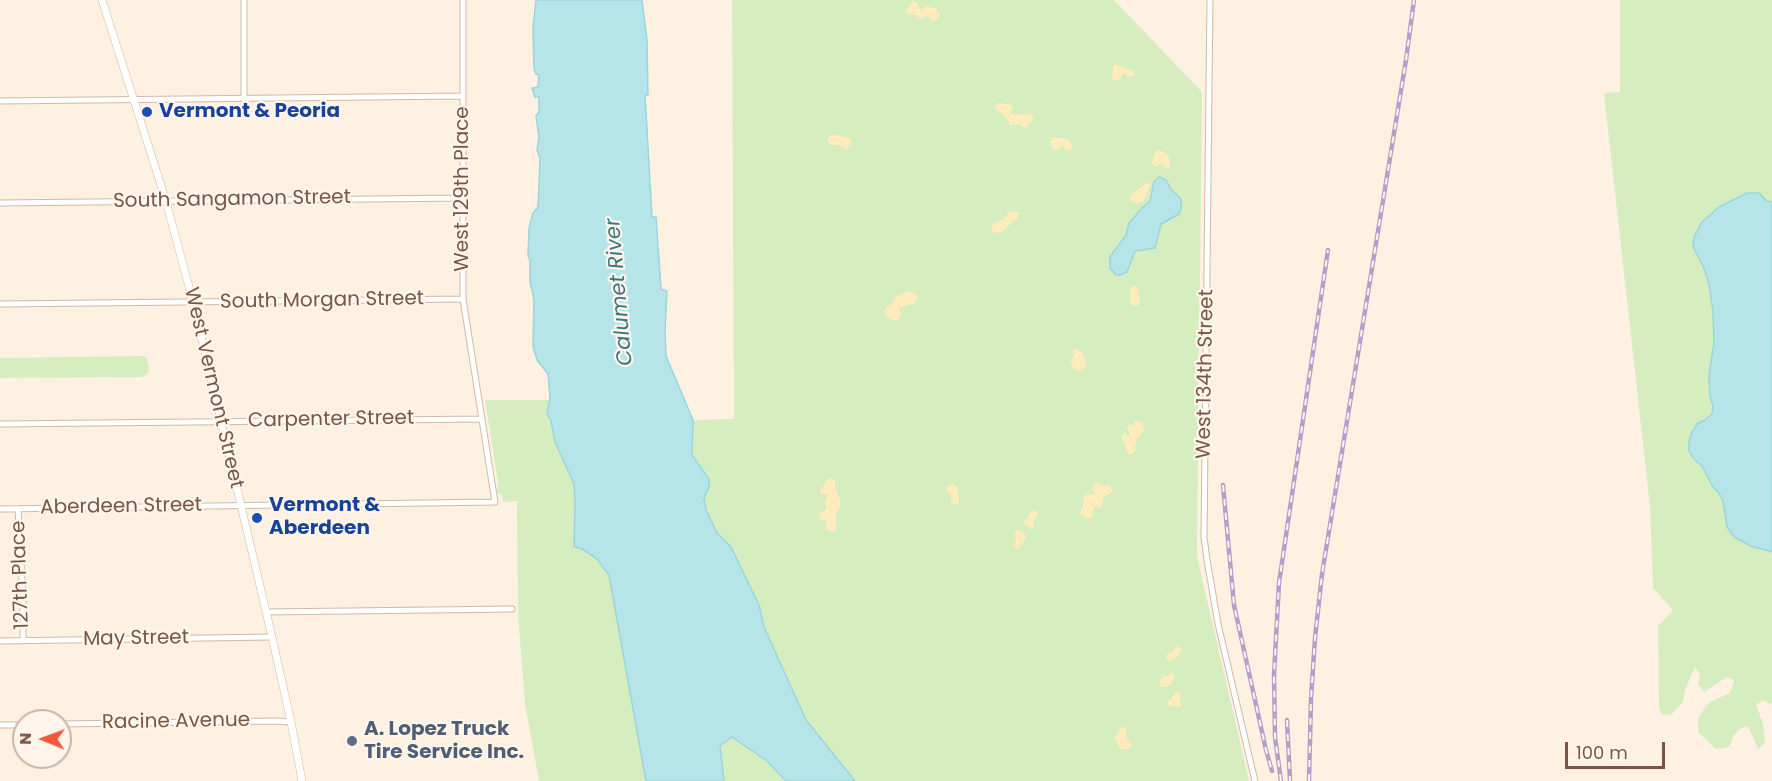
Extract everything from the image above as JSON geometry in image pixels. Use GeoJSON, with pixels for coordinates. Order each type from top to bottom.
{"type":"FeatureCollection","features":[{"type":"Feature","properties":{"kind":"street","name":"West Vermont Street"},"geometry":{"type":"LineString","coordinates":[[102,0],[166,201],[193,302],[272,637],[302,781]]}},
{"type":"Feature","properties":{"kind":"street"},"geometry":{"type":"LineString","coordinates":[[244,0],[244,98]]}},
{"type":"Feature","properties":{"kind":"street","name":"West 129th Place"},"geometry":{"type":"LineString","coordinates":[[463,0],[463,299],[495,502]]}},
{"type":"Feature","properties":{"kind":"street","name":"West 134th Street"},"geometry":{"type":"LineString","coordinates":[[1210,0],[1204,537],[1218,624],[1255,781]]}},
{"type":"Feature","properties":{"kind":"street"},"geometry":{"type":"LineString","coordinates":[[0,101],[464,96]]}},
{"type":"Feature","properties":{"kind":"street","name":"South Sangamon Street"},"geometry":{"type":"LineString","coordinates":[[0,203],[463,198]]}},
{"type":"Feature","properties":{"kind":"street","name":"South Morgan Street"},"geometry":{"type":"LineString","coordinates":[[0,304],[463,299]]}},
{"type":"Feature","properties":{"kind":"street","name":"Carpenter Street"},"geometry":{"type":"LineString","coordinates":[[0,424],[482,418]]}},
{"type":"Feature","properties":{"kind":"street","name":"Aberdeen Street"},"geometry":{"type":"LineString","coordinates":[[0,509],[495,502]]}},
{"type":"Feature","properties":{"kind":"street","name":"127th Place"},"geometry":{"type":"LineString","coordinates":[[18,509],[23,640]]}},
{"type":"Feature","properties":{"kind":"street"},"geometry":{"type":"LineString","coordinates":[[266,612],[513,609]]}},
{"type":"Feature","properties":{"kind":"street","name":"May Street"},"geometry":{"type":"LineString","coordinates":[[0,641],[272,637]]}},
{"type":"Feature","properties":{"kind":"street","name":"Racine Avenue"},"geometry":{"type":"LineString","coordinates":[[72,724],[276,720],[291,722]]}},
{"type":"Feature","properties":{"kind":"green space"},"geometry":{"type":"Polygon","coordinates":[[[732,0],[1114,0],[1202,92],[1197,549],[1249,781],[855,781],[806,720],[764,626],[759,605],[731,547],[717,533],[706,510],[704,498],[709,487],[704,470],[692,455],[693,420],[734,419],[732,0]]]}},
{"type":"Feature","properties":{"kind":"green space"},"geometry":{"type":"Polygon","coordinates":[[[1620,0],[1772,0],[1772,705],[1763,700],[1756,705],[1763,723],[1765,743],[1758,749],[1748,726],[1741,728],[1734,735],[1729,747],[1716,749],[1698,732],[1698,717],[1710,702],[1730,693],[1734,680],[1727,677],[1704,692],[1698,684],[1700,674],[1695,667],[1685,690],[1683,702],[1672,714],[1662,715],[1659,709],[1658,626],[1673,610],[1653,588],[1650,506],[1604,93],[1620,92],[1620,0]]]}},
{"type":"Feature","properties":{"kind":"green space"},"geometry":{"type":"Polygon","coordinates":[[[144,356],[147,358],[149,370],[142,377],[0,378],[0,358],[144,356]]]}},
{"type":"Feature","properties":{"kind":"green space"},"geometry":{"type":"Polygon","coordinates":[[[485,400],[549,400],[547,414],[551,421],[555,442],[574,484],[574,547],[596,558],[606,569],[611,582],[646,781],[539,781],[525,704],[518,614],[517,501],[503,502],[502,496],[497,492],[498,482],[485,400]]]}},
{"type":"Feature","properties":{"kind":"green space"},"geometry":{"type":"Polygon","coordinates":[[[732,737],[767,761],[786,781],[724,781],[720,746],[732,737]]]}},
{"type":"Feature","properties":{"kind":"sand"},"geometry":{"type":"Polygon","coordinates":[[[914,1],[920,10],[927,6],[936,9],[939,12],[939,18],[933,21],[927,16],[920,19],[916,15],[907,14],[906,11],[914,1]]]}},
{"type":"Feature","properties":{"kind":"sand"},"geometry":{"type":"Polygon","coordinates":[[[1115,64],[1133,71],[1134,75],[1129,77],[1123,73],[1120,79],[1114,81],[1112,78],[1115,64]]]}},
{"type":"Feature","properties":{"kind":"sand"},"geometry":{"type":"Polygon","coordinates":[[[998,103],[1012,105],[1011,114],[1031,114],[1034,118],[1026,128],[1018,124],[1011,125],[1004,115],[996,110],[995,106],[998,103]]]}},
{"type":"Feature","properties":{"kind":"sand"},"geometry":{"type":"Polygon","coordinates":[[[836,135],[850,138],[851,145],[846,149],[839,145],[830,145],[828,138],[836,135]]]}},
{"type":"Feature","properties":{"kind":"sand"},"geometry":{"type":"Polygon","coordinates":[[[1053,137],[1069,140],[1073,149],[1067,151],[1062,145],[1057,150],[1053,150],[1050,142],[1053,137]]]}},
{"type":"Feature","properties":{"kind":"sand"},"geometry":{"type":"Polygon","coordinates":[[[1157,150],[1168,155],[1170,169],[1166,169],[1160,163],[1156,166],[1152,164],[1157,150]]]}},
{"type":"Feature","properties":{"kind":"sand"},"geometry":{"type":"Polygon","coordinates":[[[1146,183],[1150,185],[1143,202],[1136,203],[1130,200],[1131,194],[1146,183]]]}},
{"type":"Feature","properties":{"kind":"sand"},"geometry":{"type":"Polygon","coordinates":[[[1010,211],[1017,212],[1018,218],[1001,232],[993,232],[991,225],[1004,219],[1010,211]]]}},
{"type":"Feature","properties":{"kind":"sand"},"geometry":{"type":"Polygon","coordinates":[[[1134,285],[1139,289],[1140,302],[1136,307],[1130,302],[1130,289],[1134,285]]]}},
{"type":"Feature","properties":{"kind":"sand"},"geometry":{"type":"Polygon","coordinates":[[[909,291],[916,294],[915,303],[899,308],[901,315],[898,320],[893,321],[888,318],[884,313],[886,308],[895,297],[909,291]]]}},
{"type":"Feature","properties":{"kind":"sand"},"geometry":{"type":"Polygon","coordinates":[[[1075,347],[1082,352],[1086,363],[1085,367],[1079,371],[1071,364],[1075,347]]]}},
{"type":"Feature","properties":{"kind":"sand"},"geometry":{"type":"Polygon","coordinates":[[[1138,420],[1143,423],[1144,431],[1136,440],[1135,451],[1130,455],[1121,437],[1124,434],[1130,436],[1127,427],[1130,424],[1134,426],[1134,422],[1138,420]]]}},
{"type":"Feature","properties":{"kind":"sand"},"geometry":{"type":"Polygon","coordinates":[[[830,478],[834,479],[841,502],[836,516],[836,530],[832,533],[825,529],[827,520],[821,520],[819,516],[827,509],[825,501],[829,494],[822,495],[820,491],[830,478]]]}},
{"type":"Feature","properties":{"kind":"sand"},"geometry":{"type":"Polygon","coordinates":[[[1098,483],[1102,486],[1110,485],[1112,491],[1103,498],[1102,507],[1094,506],[1092,517],[1086,519],[1080,514],[1084,504],[1083,498],[1087,494],[1094,495],[1093,485],[1098,483]]]}},
{"type":"Feature","properties":{"kind":"sand"},"geometry":{"type":"Polygon","coordinates":[[[949,485],[957,487],[958,504],[951,502],[951,494],[946,490],[949,485]]]}},
{"type":"Feature","properties":{"kind":"sand"},"geometry":{"type":"Polygon","coordinates":[[[1030,511],[1036,511],[1038,515],[1033,521],[1034,527],[1031,528],[1022,523],[1028,518],[1030,511]]]}},
{"type":"Feature","properties":{"kind":"sand"},"geometry":{"type":"Polygon","coordinates":[[[1016,530],[1027,536],[1019,549],[1014,545],[1016,530]]]}},
{"type":"Feature","properties":{"kind":"sand"},"geometry":{"type":"Polygon","coordinates":[[[1176,646],[1181,648],[1181,653],[1167,661],[1166,655],[1173,652],[1176,646]]]}},
{"type":"Feature","properties":{"kind":"sand"},"geometry":{"type":"Polygon","coordinates":[[[1171,673],[1175,677],[1171,684],[1165,687],[1160,686],[1159,681],[1171,673]]]}},
{"type":"Feature","properties":{"kind":"sand"},"geometry":{"type":"Polygon","coordinates":[[[1177,692],[1180,695],[1181,707],[1169,706],[1167,702],[1177,692]]]}},
{"type":"Feature","properties":{"kind":"sand"},"geometry":{"type":"Polygon","coordinates":[[[1123,726],[1126,729],[1127,739],[1132,744],[1130,749],[1120,749],[1115,740],[1119,729],[1123,726]]]}},
{"type":"Feature","properties":{"kind":"water","name":"Calumet River"},"geometry":{"type":"Polygon","coordinates":[[[536,0],[642,0],[647,40],[648,95],[645,95],[652,217],[656,217],[661,289],[667,291],[666,356],[693,420],[692,455],[709,479],[709,487],[704,498],[706,510],[717,533],[731,547],[759,605],[764,627],[806,720],[855,781],[786,781],[767,761],[732,737],[720,746],[724,781],[646,781],[609,575],[596,558],[574,547],[574,484],[555,442],[551,421],[547,414],[550,397],[548,374],[537,360],[533,346],[534,299],[528,256],[529,228],[533,213],[538,207],[540,158],[537,150],[539,137],[536,116],[539,112],[539,97],[535,97],[532,88],[538,87],[539,75],[534,69],[533,28],[536,0]]]}},
{"type":"Feature","properties":{"kind":"water"},"geometry":{"type":"Polygon","coordinates":[[[1159,177],[1166,180],[1181,199],[1179,214],[1161,224],[1155,248],[1135,251],[1127,272],[1116,275],[1110,268],[1110,257],[1126,235],[1129,223],[1150,201],[1154,182],[1159,177]]]}},
{"type":"Feature","properties":{"kind":"water"},"geometry":{"type":"Polygon","coordinates":[[[1747,193],[1759,193],[1767,201],[1772,202],[1772,552],[1751,546],[1734,537],[1727,527],[1723,501],[1719,493],[1713,487],[1702,466],[1689,451],[1692,432],[1698,423],[1712,414],[1713,406],[1710,397],[1709,375],[1714,343],[1713,312],[1709,284],[1693,247],[1694,237],[1702,222],[1719,207],[1747,193]]]}},
{"type":"Feature","properties":{"kind":"railway"},"geometry":{"type":"LineString","coordinates":[[1309,781],[1311,699],[1322,574],[1414,0]]}},
{"type":"Feature","properties":{"kind":"railway"},"geometry":{"type":"LineString","coordinates":[[1281,781],[1275,737],[1274,675],[1279,583],[1328,250]]}},
{"type":"Feature","properties":{"kind":"railway"},"geometry":{"type":"LineString","coordinates":[[1223,485],[1234,605],[1272,771]]}},
{"type":"Feature","properties":{"kind":"railway"},"geometry":{"type":"LineString","coordinates":[[1287,720],[1290,781]]}},
{"type":"Feature","properties":{"kind":"place","name":"Vermont & Peoria"},"geometry":{"type":"Point","coordinates":[147,112]}},
{"type":"Feature","properties":{"kind":"place","name":"Vermont & Aberdeen"},"geometry":{"type":"Point","coordinates":[257,518]}},
{"type":"Feature","properties":{"kind":"place","name":"A. Lopez Truck Tire Service Inc."},"geometry":{"type":"Point","coordinates":[352,741]}}]}
